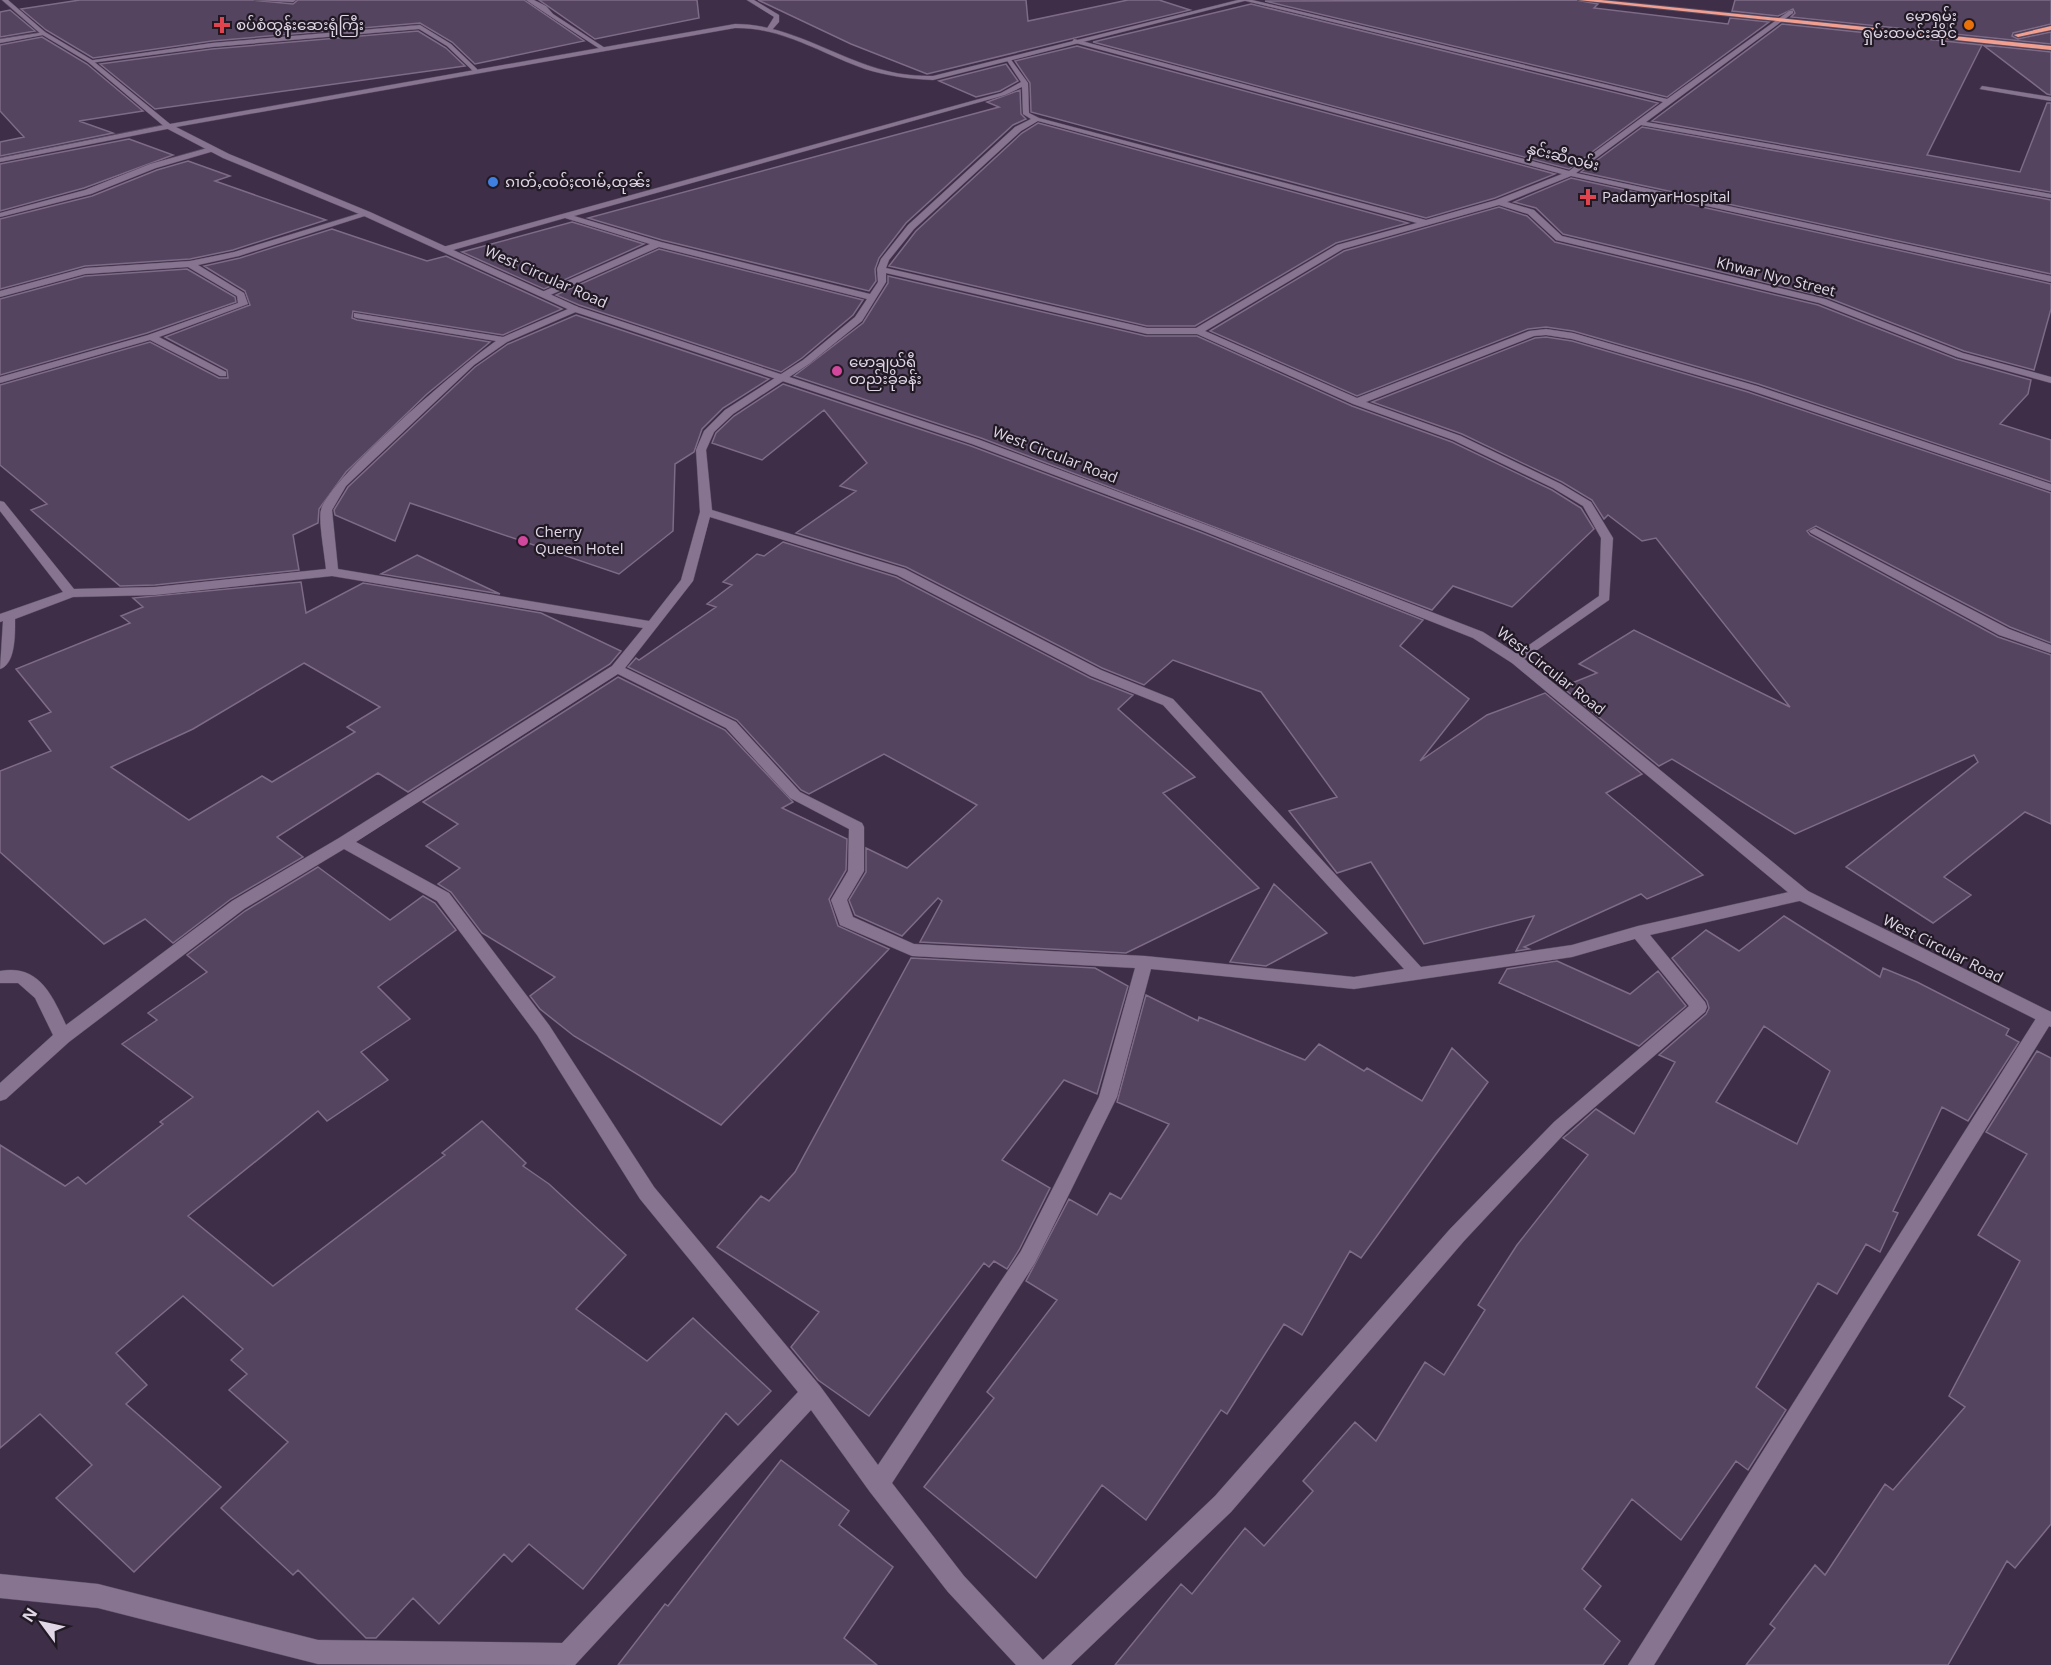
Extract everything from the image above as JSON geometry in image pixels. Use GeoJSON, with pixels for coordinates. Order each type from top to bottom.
{"type":"FeatureCollection","features":[{"type":"Feature","properties":{"kind":"highway"},"geometry":{"type":"LineString","coordinates":[[1581,0],[1620,2],[2051,48]]}},
{"type":"Feature","properties":{"kind":"highway"},"geometry":{"type":"LineString","coordinates":[[1668,0],[1905,24]]}},
{"type":"Feature","properties":{"kind":"highway"},"geometry":{"type":"LineString","coordinates":[[2018,35],[2051,28]]}},
{"type":"Feature","properties":{"kind":"highway"},"geometry":{"type":"LineString","coordinates":[[2007,34],[2051,39]]}},
{"type":"Feature","properties":{"kind":"street","name":"West Circular Road"},"geometry":{"type":"LineString","coordinates":[[5,0],[43,33],[90,61],[169,126],[211,149],[367,214],[575,309],[976,442],[1216,532],[1478,635],[1517,660],[1802,895],[2048,1018]]}},
{"type":"Feature","properties":{"kind":"street"},"geometry":{"type":"LineString","coordinates":[[257,0],[293,0]]}},
{"type":"Feature","properties":{"kind":"street"},"geometry":{"type":"LineString","coordinates":[[529,0],[544,7],[552,15],[602,48]]}},
{"type":"Feature","properties":{"kind":"street"},"geometry":{"type":"LineString","coordinates":[[750,0],[777,16],[776,22],[769,30]]}},
{"type":"Feature","properties":{"kind":"street"},"geometry":{"type":"LineString","coordinates":[[0,152],[4,159],[475,70],[712,28],[737,26],[769,30],[894,77],[933,78],[1245,0],[1670,102]]}},
{"type":"Feature","properties":{"kind":"street"},"geometry":{"type":"LineString","coordinates":[[1198,331],[1340,247],[1499,202],[1570,174],[1791,12]]}},
{"type":"Feature","properties":{"kind":"street"},"geometry":{"type":"LineString","coordinates":[[90,61],[212,45],[420,27],[449,45],[475,70]]}},
{"type":"Feature","properties":{"kind":"street"},"geometry":{"type":"LineString","coordinates":[[0,41],[43,33]]}},
{"type":"Feature","properties":{"kind":"street","name":"နှင်းဆီလမ်း"},"geometry":{"type":"LineString","coordinates":[[1074,41],[1570,174],[2051,279]]}},
{"type":"Feature","properties":{"kind":"street"},"geometry":{"type":"LineString","coordinates":[[1009,59],[1025,83],[1026,114],[1037,119],[1431,223]]}},
{"type":"Feature","properties":{"kind":"street"},"geometry":{"type":"LineString","coordinates":[[446,249],[946,111],[1003,94],[1025,83]]}},
{"type":"Feature","properties":{"kind":"street"},"geometry":{"type":"LineString","coordinates":[[1982,88],[2051,99]]}},
{"type":"Feature","properties":{"kind":"street"},"geometry":{"type":"LineString","coordinates":[[0,1094],[63,1037],[238,905],[344,842],[617,669],[687,581],[706,512],[701,450],[709,431],[729,412],[783,378],[859,319],[882,282],[881,269],[885,259],[912,226],[1018,129],[1037,119]]}},
{"type":"Feature","properties":{"kind":"street"},"geometry":{"type":"LineString","coordinates":[[1641,123],[2051,196]]}},
{"type":"Feature","properties":{"kind":"street"},"geometry":{"type":"LineString","coordinates":[[0,215],[88,192],[153,166],[211,149]]}},
{"type":"Feature","properties":{"kind":"street","name":"Khwar Nyo Street"},"geometry":{"type":"LineString","coordinates":[[1499,202],[1531,212],[1559,238],[1822,301],[1960,355],[2051,380]]}},
{"type":"Feature","properties":{"kind":"street"},"geometry":{"type":"LineString","coordinates":[[0,294],[85,271],[190,264],[247,251],[367,214]]}},
{"type":"Feature","properties":{"kind":"street"},"geometry":{"type":"LineString","coordinates":[[566,216],[658,244],[872,297]]}},
{"type":"Feature","properties":{"kind":"street"},"geometry":{"type":"LineString","coordinates":[[545,294],[658,244]]}},
{"type":"Feature","properties":{"kind":"street"},"geometry":{"type":"LineString","coordinates":[[0,380],[151,337],[243,303],[241,295],[190,264]]}},
{"type":"Feature","properties":{"kind":"street"},"geometry":{"type":"LineString","coordinates":[[881,269],[1147,331],[1198,331],[1357,402],[1457,438],[1557,486],[1587,504],[1606,538],[1605,597],[1517,660]]}},
{"type":"Feature","properties":{"kind":"street"},"geometry":{"type":"LineString","coordinates":[[332,572],[326,510],[342,484],[471,363],[504,340],[575,309]]}},
{"type":"Feature","properties":{"kind":"street"},"geometry":{"type":"LineString","coordinates":[[357,315],[504,340]]}},
{"type":"Feature","properties":{"kind":"street"},"geometry":{"type":"LineString","coordinates":[[1357,402],[1532,333],[1546,332],[1573,336],[1753,388],[2051,488]]}},
{"type":"Feature","properties":{"kind":"street"},"geometry":{"type":"LineString","coordinates":[[151,337],[223,374]]}},
{"type":"Feature","properties":{"kind":"street"},"geometry":{"type":"LineString","coordinates":[[0,504],[71,593]]}},
{"type":"Feature","properties":{"kind":"street"},"geometry":{"type":"LineString","coordinates":[[706,512],[901,572],[1096,673],[1168,702],[1419,975]]}},
{"type":"Feature","properties":{"kind":"street"},"geometry":{"type":"LineString","coordinates":[[1815,531],[2004,632],[2051,649]]}},
{"type":"Feature","properties":{"kind":"street"},"geometry":{"type":"LineString","coordinates":[[0,665],[8,645],[4,617],[71,593],[154,591],[332,572],[651,625]]}},
{"type":"Feature","properties":{"kind":"street"},"geometry":{"type":"LineString","coordinates":[[617,669],[731,725],[795,795],[857,827],[856,871],[839,900],[846,921],[912,950],[1145,962],[1354,983],[1572,951],[1638,932],[1802,895]]}},
{"type":"Feature","properties":{"kind":"street"},"geometry":{"type":"LineString","coordinates":[[344,842],[443,897],[543,1030],[646,1193],[812,1392],[878,1484],[956,1584],[1033,1665]]}},
{"type":"Feature","properties":{"kind":"street"},"geometry":{"type":"LineString","coordinates":[[1053,1665],[1223,1504],[1457,1235],[1560,1127],[1699,1007],[1638,932]]}},
{"type":"Feature","properties":{"kind":"street"},"geometry":{"type":"LineString","coordinates":[[878,1484],[1028,1257],[1108,1097],[1145,962]]}},
{"type":"Feature","properties":{"kind":"street"},"geometry":{"type":"LineString","coordinates":[[0,977],[22,977],[37,986],[63,1037]]}},
{"type":"Feature","properties":{"kind":"street"},"geometry":{"type":"LineString","coordinates":[[1640,1665],[2048,1018]]}},
{"type":"Feature","properties":{"kind":"street"},"geometry":{"type":"LineString","coordinates":[[0,1587],[98,1596],[318,1652],[562,1660],[812,1392]]}},
{"type":"Feature","properties":{"kind":"building"},"geometry":{"type":"Polygon","coordinates":[[[80,0],[252,0],[293,4],[298,0],[524,0],[584,41],[475,64],[452,42],[420,23],[212,41],[93,58],[46,30],[21,9],[80,0]]]}},
{"type":"Feature","properties":{"kind":"building"},"geometry":{"type":"Polygon","coordinates":[[[539,0],[697,0],[699,18],[595,39],[539,0]]]}},
{"type":"Feature","properties":{"kind":"building"},"geometry":{"type":"Polygon","coordinates":[[[758,0],[1026,0],[1028,21],[1128,0],[1159,0],[1190,10],[927,74],[851,44],[758,0]]]}},
{"type":"Feature","properties":{"kind":"building"},"geometry":{"type":"Polygon","coordinates":[[[1576,0],[1598,4],[1594,8],[1728,24],[1730,18],[1769,22],[1667,97],[1265,1],[1576,0]]]}},
{"type":"Feature","properties":{"kind":"building"},"geometry":{"type":"Polygon","coordinates":[[[1735,0],[2051,0],[2051,24],[2013,33],[2012,36],[2018,39],[2051,32],[2051,44],[1791,17],[1795,13],[1793,9],[1778,16],[1732,11],[1735,0]]]}},
{"type":"Feature","properties":{"kind":"building"},"geometry":{"type":"Polygon","coordinates":[[[1251,4],[1658,103],[1569,169],[1093,42],[1251,4]]]}},
{"type":"Feature","properties":{"kind":"building"},"geometry":{"type":"Polygon","coordinates":[[[10,10],[35,31],[0,37],[0,12],[10,10]]]}},
{"type":"Feature","properties":{"kind":"building"},"geometry":{"type":"Polygon","coordinates":[[[1782,24],[1982,45],[1927,155],[2020,172],[2047,103],[2051,103],[2051,192],[1652,121],[1782,24]]]}},
{"type":"Feature","properties":{"kind":"building"},"geometry":{"type":"Polygon","coordinates":[[[418,31],[446,48],[465,66],[155,109],[100,64],[212,49],[418,31]]]}},
{"type":"Feature","properties":{"kind":"building"},"geometry":{"type":"Polygon","coordinates":[[[42,37],[87,64],[143,111],[79,121],[113,133],[0,156],[0,142],[24,137],[0,111],[0,45],[42,37]]]}},
{"type":"Feature","properties":{"kind":"building"},"geometry":{"type":"Polygon","coordinates":[[[1983,45],[2051,52],[2051,95],[2047,94],[1983,45]]]}},
{"type":"Feature","properties":{"kind":"building"},"geometry":{"type":"Polygon","coordinates":[[[1077,46],[1555,174],[1495,198],[1426,218],[1031,112],[1030,83],[1015,61],[1077,46]]]}},
{"type":"Feature","properties":{"kind":"building"},"geometry":{"type":"Polygon","coordinates":[[[1006,64],[1018,81],[1000,91],[976,97],[939,81],[1006,64]]]}},
{"type":"Feature","properties":{"kind":"building"},"geometry":{"type":"Polygon","coordinates":[[[1020,90],[1021,114],[1026,119],[1013,125],[906,223],[879,258],[875,269],[876,281],[869,291],[662,240],[588,218],[999,107],[987,102],[1020,90]]]}},
{"type":"Feature","properties":{"kind":"building"},"geometry":{"type":"Polygon","coordinates":[[[1038,123],[1408,223],[1336,243],[1195,326],[1147,326],[889,266],[916,231],[1022,133],[1038,123]]]}},
{"type":"Feature","properties":{"kind":"building"},"geometry":{"type":"Polygon","coordinates":[[[1642,127],[2051,200],[2051,274],[1581,172],[1642,127]]]}},
{"type":"Feature","properties":{"kind":"building"},"geometry":{"type":"Polygon","coordinates":[[[129,139],[173,155],[84,188],[0,211],[0,164],[129,139]]]}},
{"type":"Feature","properties":{"kind":"building"},"geometry":{"type":"Polygon","coordinates":[[[188,161],[230,176],[215,181],[326,220],[233,250],[190,259],[85,266],[0,289],[0,219],[92,196],[157,170],[188,161]]]}},
{"type":"Feature","properties":{"kind":"building"},"geometry":{"type":"Polygon","coordinates":[[[1571,178],[2051,284],[2051,309],[2034,370],[1964,351],[1826,297],[1563,234],[1536,208],[1514,202],[1571,178]]]}},
{"type":"Feature","properties":{"kind":"building"},"geometry":{"type":"Polygon","coordinates":[[[1499,207],[1527,216],[1555,242],[1818,305],[1956,359],[2031,380],[2028,394],[2000,424],[2051,440],[2051,482],[1758,384],[1573,331],[1546,327],[1528,329],[1357,396],[1210,331],[1344,251],[1499,207]]]}},
{"type":"Feature","properties":{"kind":"building"},"geometry":{"type":"Polygon","coordinates":[[[572,222],[644,244],[544,289],[462,252],[572,222]]]}},
{"type":"Feature","properties":{"kind":"building"},"geometry":{"type":"Polygon","coordinates":[[[332,229],[427,261],[446,256],[562,309],[503,335],[353,311],[352,318],[357,320],[490,342],[427,394],[346,472],[319,509],[318,523],[293,535],[299,570],[155,585],[120,586],[31,510],[47,504],[0,465],[0,385],[150,342],[219,378],[228,378],[227,370],[165,337],[250,305],[245,291],[204,266],[240,258],[332,229]]]}},
{"type":"Feature","properties":{"kind":"building"},"geometry":{"type":"Polygon","coordinates":[[[659,249],[863,300],[853,315],[802,358],[781,372],[579,305],[556,295],[659,249]]]}},
{"type":"Feature","properties":{"kind":"building"},"geometry":{"type":"Polygon","coordinates":[[[187,269],[235,297],[236,302],[147,333],[0,375],[0,299],[85,276],[187,269]]]}},
{"type":"Feature","properties":{"kind":"building"},"geometry":{"type":"Polygon","coordinates":[[[888,276],[1146,336],[1197,336],[1352,406],[1452,442],[1552,490],[1581,508],[1594,529],[1512,607],[1453,586],[1432,610],[981,438],[794,376],[863,323],[888,283],[888,276]]]}},
{"type":"Feature","properties":{"kind":"building"},"geometry":{"type":"Polygon","coordinates":[[[576,315],[769,379],[723,408],[702,429],[694,452],[675,464],[673,531],[619,574],[410,503],[395,541],[335,515],[334,510],[348,487],[475,367],[508,344],[576,315]]]}},
{"type":"Feature","properties":{"kind":"building"},"geometry":{"type":"Polygon","coordinates":[[[1546,337],[1572,341],[1748,392],[2051,493],[2051,643],[2010,627],[1816,526],[1807,531],[1810,535],[1998,637],[2051,655],[2051,824],[2025,812],[1944,877],[1971,895],[1933,923],[1846,867],[1978,762],[1974,755],[1795,834],[1672,759],[1659,766],[1562,687],[1597,673],[1579,664],[1634,630],[1790,707],[1656,538],[1642,541],[1608,515],[1604,519],[1592,500],[1562,482],[1462,434],[1372,402],[1535,338],[1546,337]]]}},
{"type":"Feature","properties":{"kind":"building"},"geometry":{"type":"Polygon","coordinates":[[[783,384],[971,446],[1200,532],[1423,620],[1400,646],[1469,699],[1420,761],[1487,715],[1545,693],[1642,774],[1606,793],[1703,875],[1647,899],[1641,894],[1524,947],[1529,949],[1516,951],[1534,916],[1424,944],[1371,862],[1337,873],[1289,811],[1337,797],[1261,692],[1173,660],[1144,685],[1102,668],[906,567],[796,533],[856,491],[840,486],[867,463],[824,410],[762,460],[712,443],[716,433],[734,416],[783,384]]]}},
{"type":"Feature","properties":{"kind":"building"},"geometry":{"type":"Polygon","coordinates":[[[783,542],[896,577],[1090,678],[1133,695],[1118,709],[1195,777],[1163,793],[1259,888],[1126,953],[920,942],[942,901],[938,898],[902,936],[855,915],[849,900],[866,872],[866,848],[907,868],[977,805],[884,754],[809,794],[801,790],[737,720],[628,667],[636,658],[639,660],[716,607],[707,604],[732,585],[723,582],[757,554],[764,556],[783,542]]]}},
{"type":"Feature","properties":{"kind":"building"},"geometry":{"type":"Polygon","coordinates":[[[417,555],[500,594],[381,574],[417,555]]]}},
{"type":"Feature","properties":{"kind":"building"},"geometry":{"type":"Polygon","coordinates":[[[301,582],[306,613],[363,583],[541,613],[621,651],[610,664],[408,792],[378,773],[277,837],[303,857],[231,899],[173,943],[145,919],[104,944],[0,852],[0,771],[51,751],[29,721],[51,712],[16,669],[130,623],[121,616],[143,607],[133,598],[301,582]],[[304,663],[193,729],[111,767],[189,820],[262,776],[272,782],[355,732],[347,727],[380,707],[304,663]]]}},
{"type":"Feature","properties":{"kind":"building"},"geometry":{"type":"Polygon","coordinates":[[[618,677],[725,730],[793,802],[782,808],[847,839],[846,870],[829,899],[838,926],[889,949],[721,1125],[574,1036],[540,1009],[530,996],[555,977],[482,933],[451,892],[438,884],[460,868],[426,846],[458,824],[423,802],[618,677]]]}},
{"type":"Feature","properties":{"kind":"building"},"geometry":{"type":"Polygon","coordinates":[[[318,867],[390,920],[423,896],[435,903],[456,930],[378,987],[410,1019],[361,1052],[388,1080],[327,1121],[318,1111],[188,1216],[273,1286],[445,1155],[442,1153],[482,1121],[526,1163],[523,1166],[549,1184],[626,1255],[576,1309],[647,1361],[693,1318],[771,1391],[738,1425],[726,1413],[583,1589],[529,1544],[512,1562],[504,1554],[439,1624],[413,1598],[376,1638],[366,1638],[298,1570],[293,1575],[221,1508],[288,1442],[229,1390],[247,1374],[231,1360],[243,1349],[183,1296],[116,1353],[147,1385],[126,1404],[221,1487],[134,1572],[56,1498],[92,1465],[40,1414],[0,1448],[0,1145],[65,1186],[78,1177],[86,1184],[163,1124],[160,1122],[193,1097],[122,1044],[157,1020],[148,1013],[207,972],[187,955],[245,911],[318,867]]]}},
{"type":"Feature","properties":{"kind":"building"},"geometry":{"type":"Polygon","coordinates":[[[1274,884],[1327,933],[1266,966],[1230,962],[1274,884]]]}},
{"type":"Feature","properties":{"kind":"building"},"geometry":{"type":"Polygon","coordinates":[[[1784,916],[1880,977],[1883,968],[1917,982],[2009,1029],[2006,1035],[2019,1042],[1968,1121],[1942,1107],[1893,1211],[1898,1213],[1880,1252],[1866,1244],[1837,1294],[1818,1283],[1756,1387],[1786,1410],[1748,1470],[1736,1461],[1681,1540],[1632,1499],[1582,1569],[1601,1586],[1584,1609],[1620,1641],[1603,1665],[1115,1665],[1181,1584],[1192,1594],[1245,1528],[1264,1546],[1313,1491],[1303,1481],[1355,1422],[1376,1441],[1425,1362],[1444,1375],[1485,1310],[1478,1305],[1517,1245],[1588,1155],[1563,1138],[1596,1109],[1634,1134],[1675,1062],[1659,1055],[1706,1014],[1709,1008],[1707,1001],[1672,958],[1706,930],[1739,951],[1784,916]],[[1764,1026],[1716,1102],[1797,1144],[1830,1071],[1764,1026]]]}},
{"type":"Feature","properties":{"kind":"building"},"geometry":{"type":"Polygon","coordinates":[[[911,958],[1095,968],[1128,986],[1097,1094],[1064,1080],[1002,1160],[1050,1188],[1019,1250],[1007,1269],[994,1261],[989,1267],[984,1263],[869,1416],[818,1380],[791,1347],[819,1312],[717,1247],[761,1196],[769,1201],[795,1172],[911,958]]]}},
{"type":"Feature","properties":{"kind":"building"},"geometry":{"type":"Polygon","coordinates":[[[1557,961],[1630,994],[1658,971],[1686,1006],[1639,1046],[1499,983],[1507,969],[1557,961]]]}},
{"type":"Feature","properties":{"kind":"building"},"geometry":{"type":"Polygon","coordinates":[[[1146,995],[1198,1021],[1199,1017],[1305,1060],[1319,1044],[1364,1071],[1367,1068],[1422,1101],[1452,1048],[1488,1082],[1361,1258],[1350,1251],[1302,1335],[1284,1324],[1227,1414],[1221,1410],[1146,1520],[1102,1485],[1036,1578],[924,1487],[994,1398],[987,1392],[1057,1300],[1026,1281],[1069,1199],[1097,1215],[1110,1193],[1121,1199],[1169,1124],[1117,1102],[1146,995]]]}},
{"type":"Feature","properties":{"kind":"building"},"geometry":{"type":"Polygon","coordinates":[[[2037,1051],[2051,1058],[2051,1524],[2015,1568],[2007,1561],[1948,1665],[1746,1665],[1775,1628],[1770,1624],[1815,1565],[1825,1575],[1885,1484],[1893,1490],[1965,1407],[1949,1396],[2020,1261],[1978,1235],[2027,1154],[1986,1132],[2037,1051]]]}},
{"type":"Feature","properties":{"kind":"building"},"geometry":{"type":"Polygon","coordinates":[[[781,1460],[849,1511],[839,1525],[893,1567],[844,1638],[877,1665],[618,1665],[665,1604],[668,1606],[781,1460]]]}},
{"type":"Feature","properties":{"kind":"place","name":"စပ်စံထွန်းဆေးရုံကြီး"},"geometry":{"type":"Point","coordinates":[222,25]}},
{"type":"Feature","properties":{"kind":"place","name":"မောရှမ်း ရှမ်းထမင်းဆိုင်"},"geometry":{"type":"Point","coordinates":[1969,25]}},
{"type":"Feature","properties":{"kind":"place","name":"ၵၢတ်ႇၸဝ်ႈၸၢမ်ႇထုၼ်း"},"geometry":{"type":"Point","coordinates":[493,182]}},
{"type":"Feature","properties":{"kind":"place","name":"PadamyarHospital"},"geometry":{"type":"Point","coordinates":[1588,197]}},
{"type":"Feature","properties":{"kind":"place","name":"မောချယ်ရီ တည်းခိုခန်း"},"geometry":{"type":"Point","coordinates":[837,371]}},
{"type":"Feature","properties":{"kind":"place","name":"Cherry Queen Hotel"},"geometry":{"type":"Point","coordinates":[523,541]}}]}
